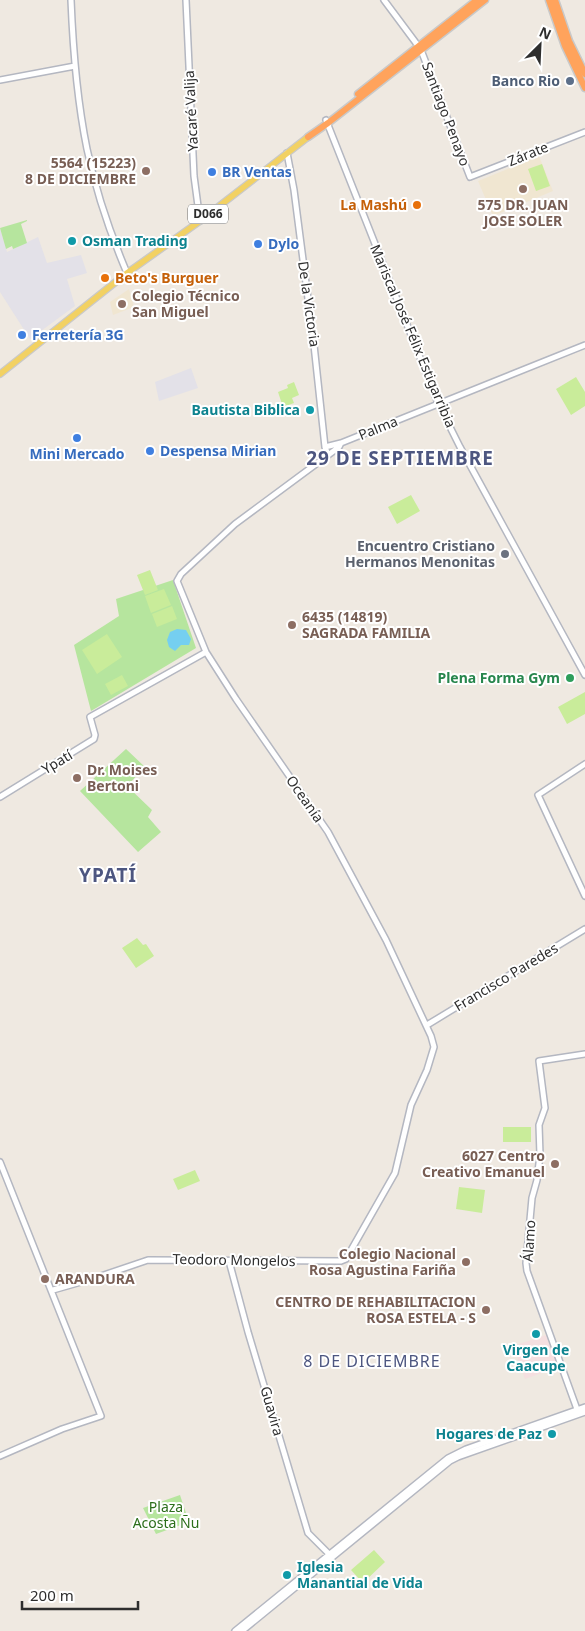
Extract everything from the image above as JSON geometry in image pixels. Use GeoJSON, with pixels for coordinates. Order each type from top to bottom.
{"type":"FeatureCollection","features":[{"type":"Feature","properties":{"kind":"highway"},"geometry":{"type":"LineString","coordinates":[[455,21],[472,0]]}},
{"type":"Feature","properties":{"kind":"highway","name":"D066"},"geometry":{"type":"LineString","coordinates":[[464,14],[477,0]]}},
{"type":"Feature","properties":{"kind":"highway","name":"D066"},"geometry":{"type":"LineString","coordinates":[[308,136],[419,48],[485,0]]}},
{"type":"Feature","properties":{"kind":"highway"},"geometry":{"type":"LineString","coordinates":[[455,21],[490,0]]}},
{"type":"Feature","properties":{"kind":"highway"},"geometry":{"type":"LineString","coordinates":[[548,0],[565,46],[585,88]]}},
{"type":"Feature","properties":{"kind":"highway"},"geometry":{"type":"LineString","coordinates":[[555,0],[568,41],[585,74]]}},
{"type":"Feature","properties":{"kind":"main road","name":"D066"},"geometry":{"type":"LineString","coordinates":[[0,374],[308,136]]}},
{"type":"Feature","properties":{"kind":"street"},"geometry":{"type":"LineString","coordinates":[[71,0],[75,66],[87,147],[111,236],[127,274]]}},
{"type":"Feature","properties":{"kind":"street","name":"Yacaré Valija"},"geometry":{"type":"LineString","coordinates":[[186,0],[194,176],[200,221]]}},
{"type":"Feature","properties":{"kind":"street","name":"Santiago Penayo"},"geometry":{"type":"LineString","coordinates":[[384,0],[419,48],[470,177]]}},
{"type":"Feature","properties":{"kind":"street"},"geometry":{"type":"LineString","coordinates":[[0,80],[75,66]]}},
{"type":"Feature","properties":{"kind":"street","name":"Mariscal José Félix Estigarribia"},"geometry":{"type":"LineString","coordinates":[[327,121],[382,265],[438,403],[460,448],[585,675]]}},
{"type":"Feature","properties":{"kind":"street","name":"Zárate"},"geometry":{"type":"LineString","coordinates":[[470,177],[585,132]]}},
{"type":"Feature","properties":{"kind":"street","name":"De la Victoria"},"geometry":{"type":"LineString","coordinates":[[287,153],[294,190],[316,354],[325,447],[328,455]]}},
{"type":"Feature","properties":{"kind":"street","name":"Palma"},"geometry":{"type":"LineString","coordinates":[[178,578],[235,524],[339,447],[341,443],[585,345]]}},
{"type":"Feature","properties":{"kind":"street"},"geometry":{"type":"LineString","coordinates":[[325,447],[341,443]]}},
{"type":"Feature","properties":{"kind":"street","name":"Oceanía"},"geometry":{"type":"LineString","coordinates":[[178,578],[178,584],[206,652],[236,699],[328,832],[364,898],[427,1025]]}},
{"type":"Feature","properties":{"kind":"street","name":"Ypatí"},"geometry":{"type":"LineString","coordinates":[[0,797],[94,739],[95,735],[90,717],[206,652]]}},
{"type":"Feature","properties":{"kind":"street"},"geometry":{"type":"LineString","coordinates":[[585,764],[538,795],[585,896]]}},
{"type":"Feature","properties":{"kind":"street","name":"Francisco Paredes"},"geometry":{"type":"LineString","coordinates":[[427,1025],[585,929]]}},
{"type":"Feature","properties":{"kind":"street","name":"Teodoro Mongelos"},"geometry":{"type":"LineString","coordinates":[[52,1290],[148,1260],[326,1262],[346,1259],[395,1173],[411,1105],[427,1070],[434,1047],[427,1025]]}},
{"type":"Feature","properties":{"kind":"street","name":"Álamo"},"geometry":{"type":"LineString","coordinates":[[581,1412],[527,1271],[526,1263],[532,1198],[537,1180],[540,1155],[539,1125],[546,1108],[539,1061],[585,1054]]}},
{"type":"Feature","properties":{"kind":"street"},"geometry":{"type":"LineString","coordinates":[[0,1162],[102,1416],[62,1429],[0,1456]]}},
{"type":"Feature","properties":{"kind":"street","name":"Guavira"},"geometry":{"type":"LineString","coordinates":[[229,1260],[248,1332],[308,1533],[330,1556]]}},
{"type":"Feature","properties":{"kind":"street"},"geometry":{"type":"LineString","coordinates":[[242,1631],[448,1458],[466,1449],[581,1412],[585,1407]]}},
{"type":"Feature","properties":{"kind":"street"},"geometry":{"type":"LineString","coordinates":[[235,1631],[330,1556]]}},
{"type":"Feature","properties":{"kind":"shaded area"},"geometry":{"type":"Polygon","coordinates":[[[539,156],[553,191],[493,216],[478,181],[539,156]]]}},
{"type":"Feature","properties":{"kind":"shaded area"},"geometry":{"type":"Polygon","coordinates":[[[0,228],[7,252],[38,237],[47,263],[81,255],[87,273],[67,279],[75,306],[30,339],[0,292],[0,228]]]}},
{"type":"Feature","properties":{"kind":"shaded area","name":"Colegio Técnico San Miguel"},"geometry":{"type":"Polygon","coordinates":[[[129,289],[134,307],[113,315],[110,302],[129,289]]]}},
{"type":"Feature","properties":{"kind":"shaded area"},"geometry":{"type":"Polygon","coordinates":[[[191,368],[198,388],[159,401],[155,382],[191,368]]]}},
{"type":"Feature","properties":{"kind":"shaded area"},"geometry":{"type":"Polygon","coordinates":[[[546,1335],[558,1367],[525,1379],[513,1346],[546,1335]]]}},
{"type":"Feature","properties":{"kind":"green space"},"geometry":{"type":"Polygon","coordinates":[[[542,164],[550,186],[536,191],[528,169],[542,164]]]}},
{"type":"Feature","properties":{"kind":"green space"},"geometry":{"type":"Polygon","coordinates":[[[27,220],[21,224],[27,243],[13,249],[12,246],[6,249],[0,228],[27,220]]]}},
{"type":"Feature","properties":{"kind":"green space"},"geometry":{"type":"Polygon","coordinates":[[[576,377],[585,392],[585,406],[571,415],[556,389],[576,377]]]}},
{"type":"Feature","properties":{"kind":"green space"},"geometry":{"type":"Polygon","coordinates":[[[294,382],[299,395],[292,398],[294,403],[283,407],[278,392],[288,388],[287,385],[294,382]]]}},
{"type":"Feature","properties":{"kind":"green space"},"geometry":{"type":"Polygon","coordinates":[[[411,495],[420,511],[397,524],[388,507],[411,495]]]}},
{"type":"Feature","properties":{"kind":"green space"},"geometry":{"type":"Polygon","coordinates":[[[150,570],[158,590],[145,595],[137,575],[150,570]]]}},
{"type":"Feature","properties":{"kind":"green space"},"geometry":{"type":"Polygon","coordinates":[[[173,580],[196,648],[91,711],[74,645],[119,616],[116,599],[173,580]]]}},
{"type":"Feature","properties":{"kind":"green space"},"geometry":{"type":"Polygon","coordinates":[[[164,589],[171,605],[151,613],[145,596],[164,589]]]}},
{"type":"Feature","properties":{"kind":"green space"},"geometry":{"type":"Polygon","coordinates":[[[172,606],[177,619],[157,627],[152,614],[172,606]]]}},
{"type":"Feature","properties":{"kind":"green space"},"geometry":{"type":"Polygon","coordinates":[[[107,634],[122,657],[97,674],[82,650],[107,634]]]}},
{"type":"Feature","properties":{"kind":"green space"},"geometry":{"type":"Polygon","coordinates":[[[122,675],[128,686],[111,695],[105,684],[122,675]]]}},
{"type":"Feature","properties":{"kind":"green space"},"geometry":{"type":"Polygon","coordinates":[[[585,692],[585,714],[567,724],[558,707],[585,692]]]}},
{"type":"Feature","properties":{"kind":"green space"},"geometry":{"type":"Polygon","coordinates":[[[126,749],[145,767],[127,786],[152,810],[148,817],[161,832],[138,852],[80,791],[126,749]]]}},
{"type":"Feature","properties":{"kind":"green space"},"geometry":{"type":"Polygon","coordinates":[[[137,938],[143,945],[146,944],[154,956],[136,968],[122,948],[137,938]]]}},
{"type":"Feature","properties":{"kind":"green space"},"geometry":{"type":"Polygon","coordinates":[[[503,1127],[531,1127],[531,1142],[503,1142],[503,1127]]]}},
{"type":"Feature","properties":{"kind":"green space"},"geometry":{"type":"Polygon","coordinates":[[[195,1170],[200,1181],[178,1190],[173,1179],[195,1170]]]}},
{"type":"Feature","properties":{"kind":"green space"},"geometry":{"type":"Polygon","coordinates":[[[459,1187],[485,1190],[482,1213],[456,1209],[459,1187]]]}},
{"type":"Feature","properties":{"kind":"green space","name":"Plaza Acosta Ñu"},"geometry":{"type":"Polygon","coordinates":[[[180,1495],[189,1522],[156,1534],[143,1508],[180,1495]]]}},
{"type":"Feature","properties":{"kind":"green space"},"geometry":{"type":"Polygon","coordinates":[[[374,1550],[385,1562],[363,1583],[351,1570],[374,1550]]]}},
{"type":"Feature","properties":{"kind":"water"},"geometry":{"type":"Polygon","coordinates":[[[177,629],[186,630],[191,639],[189,645],[181,645],[175,651],[169,647],[167,640],[170,632],[177,629]]]}},
{"type":"Feature","properties":{"kind":"place","name":"Banco Rio"},"geometry":{"type":"Point","coordinates":[570,81]}},
{"type":"Feature","properties":{"kind":"place","name":"5564 (15223) 8 DE DICIEMBRE"},"geometry":{"type":"Point","coordinates":[146,171]}},
{"type":"Feature","properties":{"kind":"place","name":"BR Ventas"},"geometry":{"type":"Point","coordinates":[212,172]}},
{"type":"Feature","properties":{"kind":"place","name":"575 DR. JUAN JOSE SOLER"},"geometry":{"type":"Point","coordinates":[523,189]}},
{"type":"Feature","properties":{"kind":"place","name":"La Mashú"},"geometry":{"type":"Point","coordinates":[417,205]}},
{"type":"Feature","properties":{"kind":"place","name":"Osman Trading"},"geometry":{"type":"Point","coordinates":[72,241]}},
{"type":"Feature","properties":{"kind":"place","name":"Dylo"},"geometry":{"type":"Point","coordinates":[258,244]}},
{"type":"Feature","properties":{"kind":"place","name":"Beto's Burguer"},"geometry":{"type":"Point","coordinates":[105,278]}},
{"type":"Feature","properties":{"kind":"place","name":"Colegio Técnico San Miguel"},"geometry":{"type":"Point","coordinates":[122,304]}},
{"type":"Feature","properties":{"kind":"place","name":"Ferretería 3G"},"geometry":{"type":"Point","coordinates":[22,335]}},
{"type":"Feature","properties":{"kind":"place","name":"Bautista Biblica"},"geometry":{"type":"Point","coordinates":[310,410]}},
{"type":"Feature","properties":{"kind":"place","name":"Mini Mercado"},"geometry":{"type":"Point","coordinates":[77,438]}},
{"type":"Feature","properties":{"kind":"place","name":"Despensa Mirian"},"geometry":{"type":"Point","coordinates":[150,451]}},
{"type":"Feature","properties":{"kind":"place","name":"Encuentro Cristiano Hermanos Menonitas"},"geometry":{"type":"Point","coordinates":[505,554]}},
{"type":"Feature","properties":{"kind":"place","name":"6435 (14819) SAGRADA FAMILIA"},"geometry":{"type":"Point","coordinates":[292,625]}},
{"type":"Feature","properties":{"kind":"place","name":"Plena Forma Gym"},"geometry":{"type":"Point","coordinates":[570,678]}},
{"type":"Feature","properties":{"kind":"place","name":"Dr. Moises Bertoni"},"geometry":{"type":"Point","coordinates":[77,778]}},
{"type":"Feature","properties":{"kind":"place","name":"6027 Centro Creativo Emanuel"},"geometry":{"type":"Point","coordinates":[555,1164]}},
{"type":"Feature","properties":{"kind":"place","name":"Colegio Nacional Rosa Agustina Fariña"},"geometry":{"type":"Point","coordinates":[466,1262]}},
{"type":"Feature","properties":{"kind":"place","name":"ARANDURA"},"geometry":{"type":"Point","coordinates":[45,1279]}},
{"type":"Feature","properties":{"kind":"place","name":"CENTRO DE REHABILITACION ROSA ESTELA - S"},"geometry":{"type":"Point","coordinates":[486,1310]}},
{"type":"Feature","properties":{"kind":"place","name":"Virgen de Caacupe"},"geometry":{"type":"Point","coordinates":[536,1334]}},
{"type":"Feature","properties":{"kind":"place","name":"Hogares de Paz"},"geometry":{"type":"Point","coordinates":[552,1434]}},
{"type":"Feature","properties":{"kind":"place","name":"Iglesia Manantial de Vida"},"geometry":{"type":"Point","coordinates":[287,1575]}},
{"type":"Feature","properties":{"kind":"district","name":"29 DE SEPTIEMBRE"},"geometry":{"type":"Point","coordinates":[400,458]}},
{"type":"Feature","properties":{"kind":"district","name":"YPATÍ"},"geometry":{"type":"Point","coordinates":[108,875]}},
{"type":"Feature","properties":{"kind":"district","name":"8 DE DICIEMBRE"},"geometry":{"type":"Point","coordinates":[372,1361]}}]}
